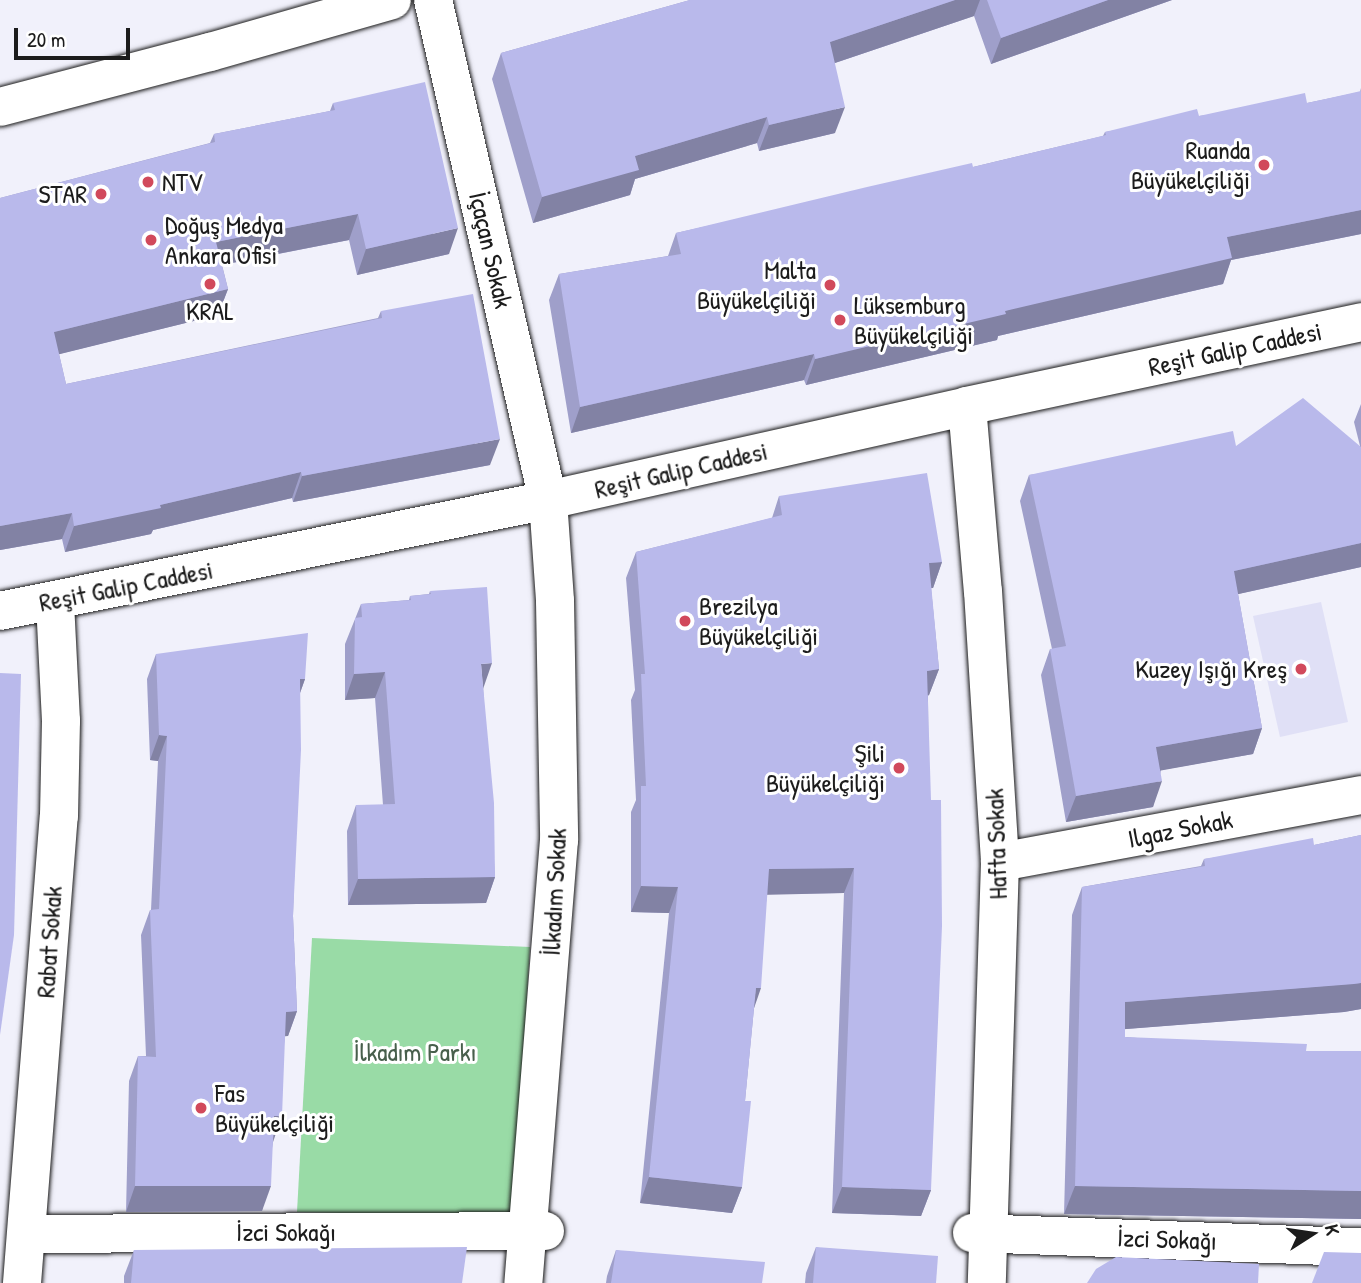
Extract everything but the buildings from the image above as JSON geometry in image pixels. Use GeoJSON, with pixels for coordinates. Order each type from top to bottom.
{"type":"FeatureCollection","features":[{"type":"Feature","properties":{"kind":"street"},"geometry":{"type":"LineString","coordinates":[[0,107],[210,52],[392,0]]}},
{"type":"Feature","properties":{"kind":"street","name":"İçaçan Sokak"},"geometry":{"type":"LineString","coordinates":[[433,0],[548,500]]}},
{"type":"Feature","properties":{"kind":"street","name":"Reşit Galip Caddesi"},"geometry":{"type":"LineString","coordinates":[[0,611],[548,500],[967,406],[1361,322]]}},
{"type":"Feature","properties":{"kind":"street","name":"Hafta Sokak"},"geometry":{"type":"LineString","coordinates":[[967,406],[983,591],[1000,862],[982,1233],[987,1283]]}},
{"type":"Feature","properties":{"kind":"street","name":"İlkadım Sokak"},"geometry":{"type":"LineString","coordinates":[[523,1283],[537,1231],[559,840],[555,601],[548,500]]}},
{"type":"Feature","properties":{"kind":"street","name":"Rabat Sokak"},"geometry":{"type":"LineString","coordinates":[[22,1283],[58,816],[61,721],[55,601]]}},
{"type":"Feature","properties":{"kind":"street","name":"Ilgaz Sokak"},"geometry":{"type":"LineString","coordinates":[[1000,862],[1361,795]]}},
{"type":"Feature","properties":{"kind":"street","name":"İzci Sokağı"},"geometry":{"type":"LineString","coordinates":[[27,1234],[537,1231]]}},
{"type":"Feature","properties":{"kind":"street","name":"İzci Sokağı"},"geometry":{"type":"LineString","coordinates":[[982,1233],[1361,1247]]}},
{"type":"Feature","properties":{"kind":"shaded area","name":"Kuzey Işığı Kreş"},"geometry":{"type":"Polygon","coordinates":[[[1321,602],[1348,722],[1280,737],[1253,616],[1321,602]]]}},
{"type":"Feature","properties":{"kind":"green space","name":"İlkadım Parkı"},"geometry":{"type":"Polygon","coordinates":[[[312,938],[530,947],[514,1217],[297,1212],[312,938]]]}},
{"type":"Feature","properties":{"kind":"place","name":"Ruanda Büyükelçiliği"},"geometry":{"type":"Point","coordinates":[1264,165]}},
{"type":"Feature","properties":{"kind":"place","name":"NTV"},"geometry":{"type":"Point","coordinates":[148,182]}},
{"type":"Feature","properties":{"kind":"place","name":"STAR"},"geometry":{"type":"Point","coordinates":[101,194]}},
{"type":"Feature","properties":{"kind":"place","name":"Doğuş Medya Ankara Ofisi"},"geometry":{"type":"Point","coordinates":[151,240]}},
{"type":"Feature","properties":{"kind":"place","name":"KRAL"},"geometry":{"type":"Point","coordinates":[210,284]}},
{"type":"Feature","properties":{"kind":"place","name":"Malta Büyükelçiliği"},"geometry":{"type":"Point","coordinates":[830,285]}},
{"type":"Feature","properties":{"kind":"place","name":"Lüksemburg Büyükelçiliği"},"geometry":{"type":"Point","coordinates":[840,320]}},
{"type":"Feature","properties":{"kind":"place","name":"Brezilya Büyükelçiliği"},"geometry":{"type":"Point","coordinates":[685,621]}},
{"type":"Feature","properties":{"kind":"place","name":"Kuzey Işığı Kreş"},"geometry":{"type":"Point","coordinates":[1301,669]}},
{"type":"Feature","properties":{"kind":"place","name":"Şili Büyükelçiliği"},"geometry":{"type":"Point","coordinates":[899,768]}},
{"type":"Feature","properties":{"kind":"place","name":"Fas Büyükelçiliği"},"geometry":{"type":"Point","coordinates":[201,1108]}}]}
